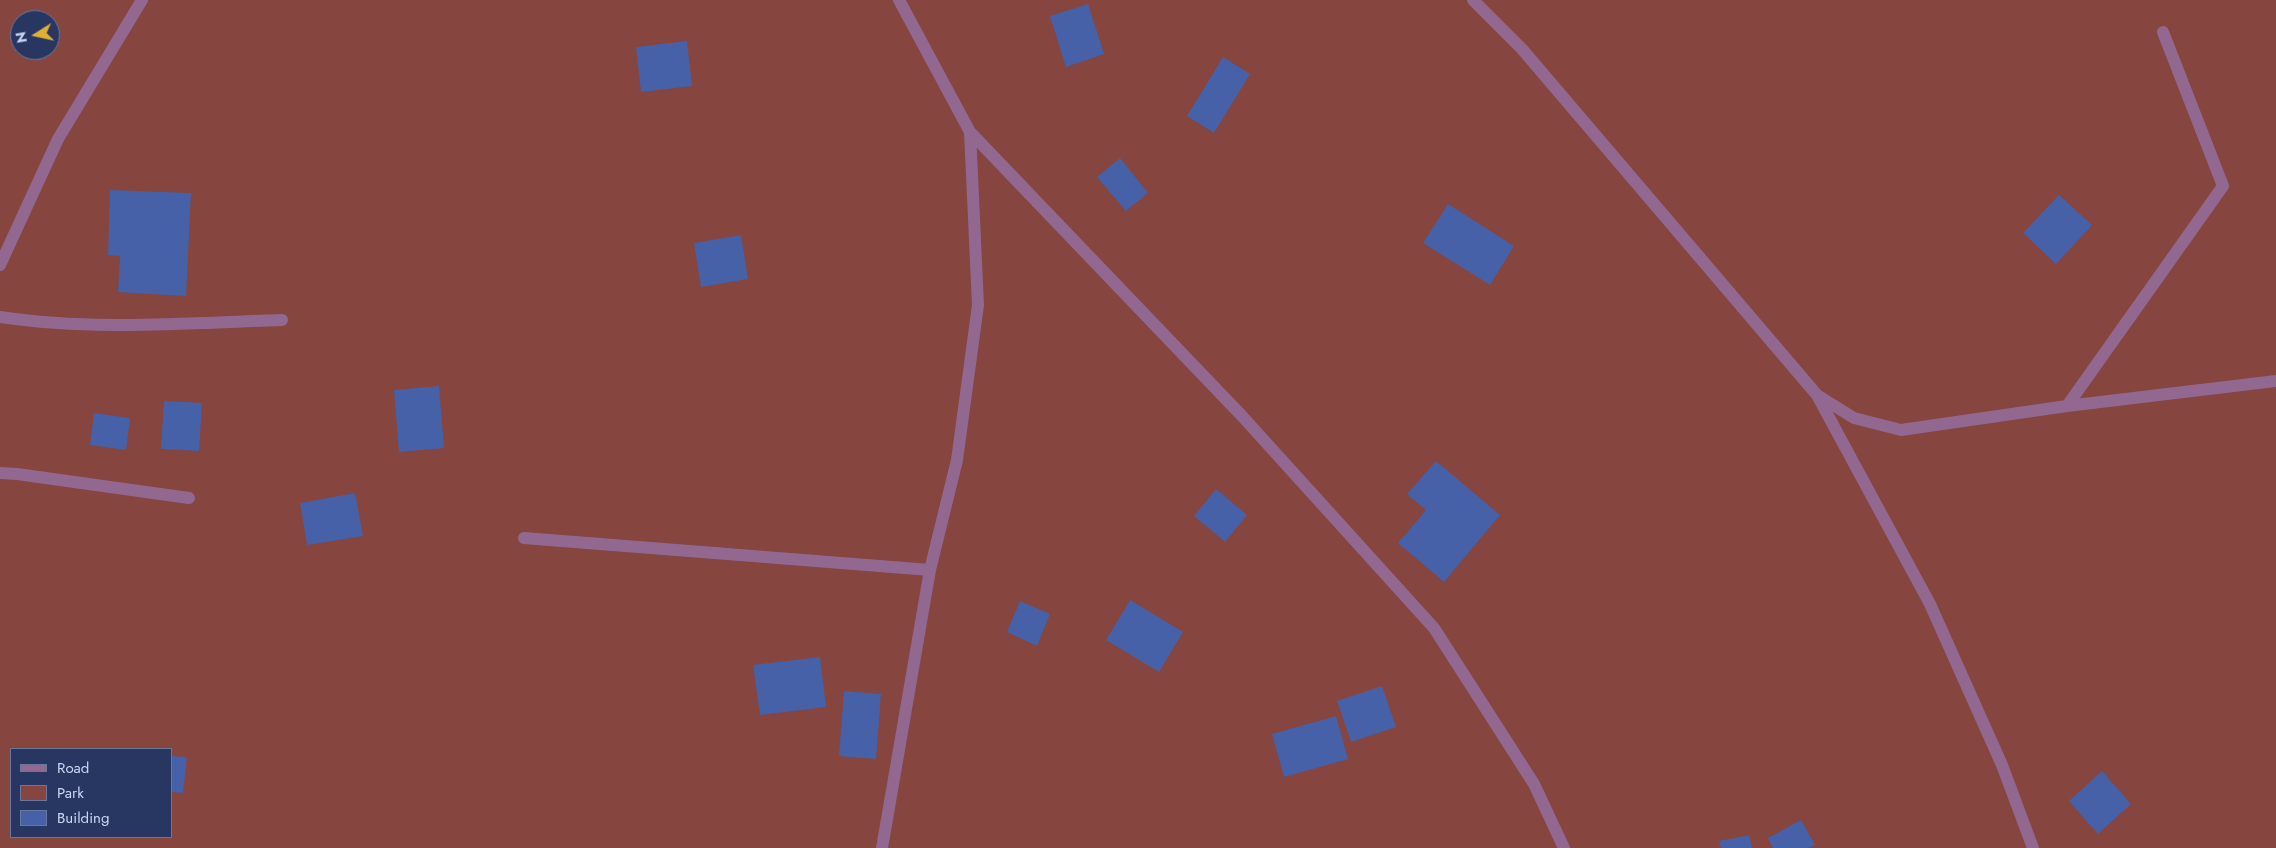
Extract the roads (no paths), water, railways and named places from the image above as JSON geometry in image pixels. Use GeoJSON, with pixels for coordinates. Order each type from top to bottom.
{"type":"FeatureCollection","features":[{"type":"Feature","properties":{"kind":"street"},"geometry":{"type":"LineString","coordinates":[[0,265],[58,139],[142,0]]}},
{"type":"Feature","properties":{"kind":"street"},"geometry":{"type":"LineString","coordinates":[[899,0],[970,132],[1242,416],[1434,628],[1534,784],[1564,848]]}},
{"type":"Feature","properties":{"kind":"street"},"geometry":{"type":"LineString","coordinates":[[1473,0],[1522,50],[1817,395],[1930,604],[2002,765],[2033,848]]}},
{"type":"Feature","properties":{"kind":"street"},"geometry":{"type":"LineString","coordinates":[[2067,406],[2223,186],[2163,32]]}},
{"type":"Feature","properties":{"kind":"street"},"geometry":{"type":"LineString","coordinates":[[882,848],[930,570],[957,460],[978,305],[970,132]]}},
{"type":"Feature","properties":{"kind":"street"},"geometry":{"type":"LineString","coordinates":[[0,317],[37,323],[115,325],[282,320]]}},
{"type":"Feature","properties":{"kind":"street"},"geometry":{"type":"LineString","coordinates":[[1817,395],[1854,418],[1901,430],[2067,406],[2276,381]]}},
{"type":"Feature","properties":{"kind":"street"},"geometry":{"type":"LineString","coordinates":[[0,474],[16,474],[189,498]]}},
{"type":"Feature","properties":{"kind":"street"},"geometry":{"type":"LineString","coordinates":[[524,538],[930,570]]}}]}
